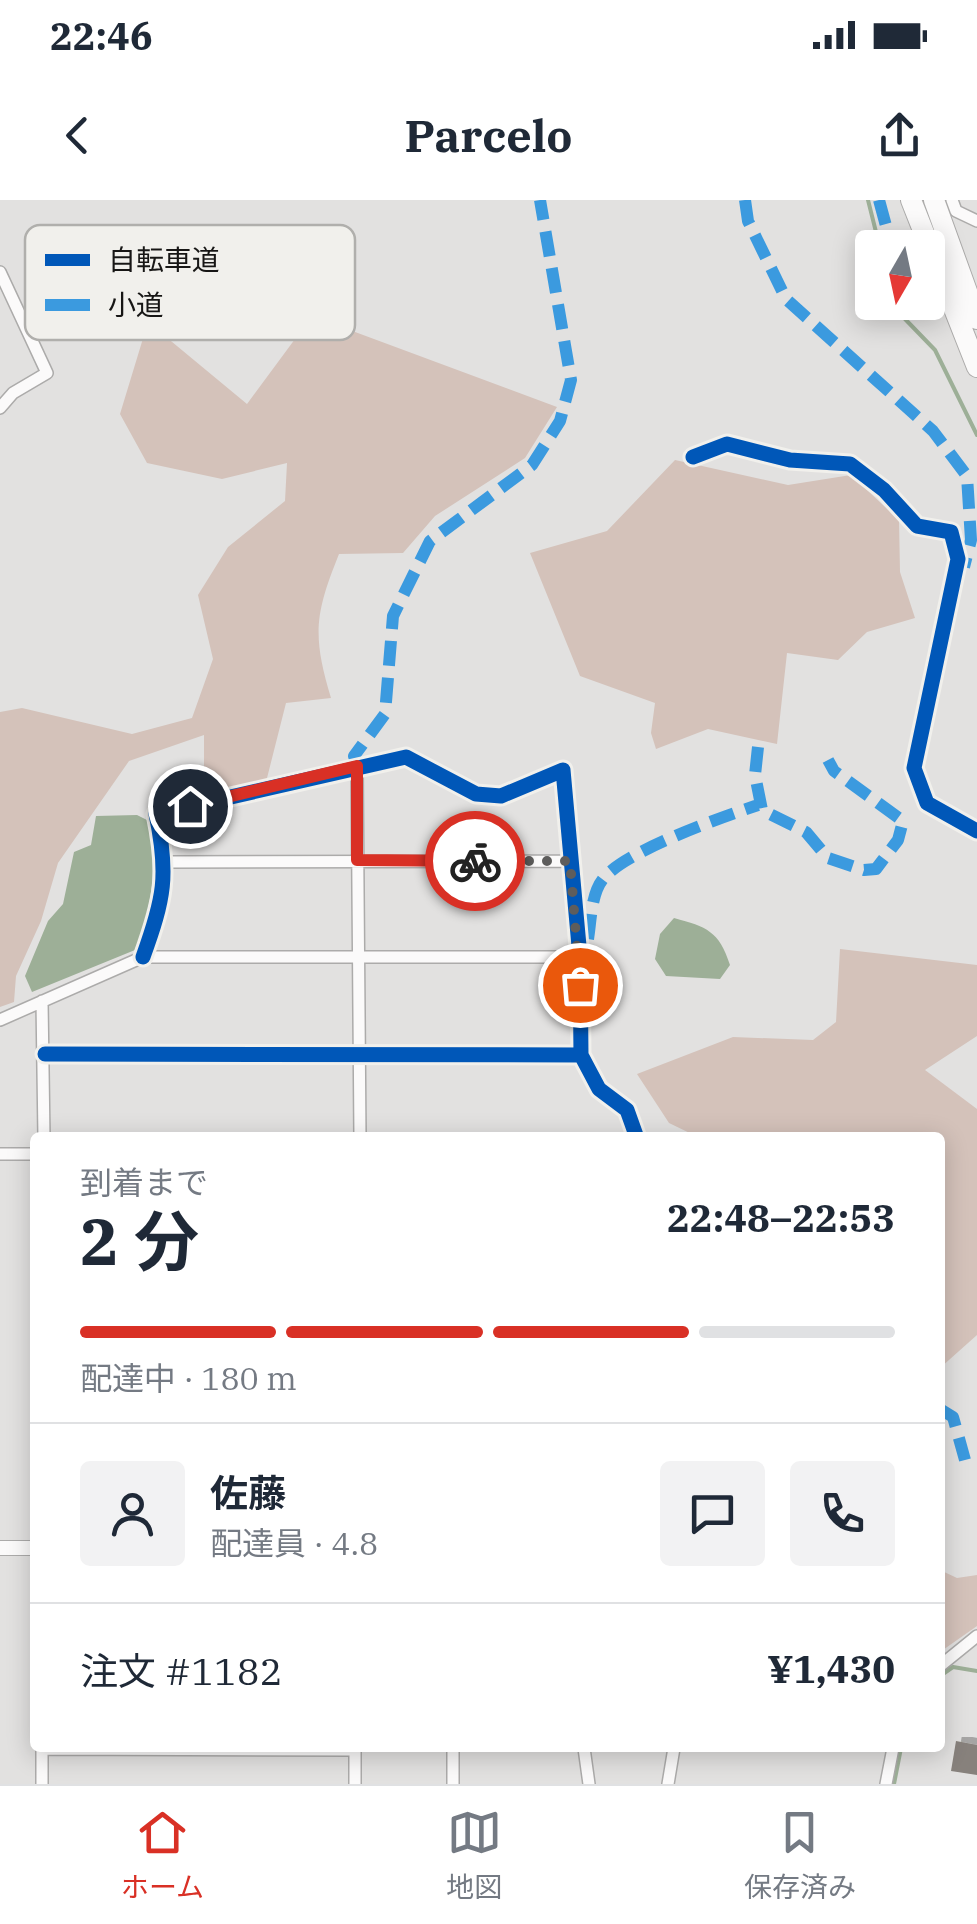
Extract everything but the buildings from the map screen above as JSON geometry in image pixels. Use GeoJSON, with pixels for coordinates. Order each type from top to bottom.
{"type":"FeatureCollection","features":[{"type":"Feature","properties":{"kind":"highway"},"geometry":{"type":"LineString","coordinates":[[912,200],[977,368]]}},
{"type":"Feature","properties":{"kind":"highway"},"geometry":{"type":"LineString","coordinates":[[934,200],[977,319]]}},
{"type":"Feature","properties":{"kind":"street"},"geometry":{"type":"LineString","coordinates":[[952,200],[956,211],[977,220]]}},
{"type":"Feature","properties":{"kind":"street"},"geometry":{"type":"LineString","coordinates":[[0,272],[25,325]]}},
{"type":"Feature","properties":{"kind":"street"},"geometry":{"type":"LineString","coordinates":[[0,408],[14,394],[48,373],[32,340]]}},
{"type":"Feature","properties":{"kind":"street"},"geometry":{"type":"LineString","coordinates":[[694,457],[726,444],[790,460],[850,464],[884,490],[917,526],[952,532],[958,559],[914,768],[927,802],[977,831]]}},
{"type":"Feature","properties":{"kind":"street"},"geometry":{"type":"LineString","coordinates":[[142,957],[160,912],[166,862],[156,814],[406,757],[476,794],[501,796],[562,770],[580,957],[581,1054],[599,1089],[627,1110],[635,1132]]}},
{"type":"Feature","properties":{"kind":"street"},"geometry":{"type":"LineString","coordinates":[[357,766],[360,1132]]}},
{"type":"Feature","properties":{"kind":"street"},"geometry":{"type":"LineString","coordinates":[[166,862],[570,861]]}},
{"type":"Feature","properties":{"kind":"street"},"geometry":{"type":"LineString","coordinates":[[0,1020],[142,957],[580,957]]}},
{"type":"Feature","properties":{"kind":"street"},"geometry":{"type":"LineString","coordinates":[[42,1002],[44,1132]]}},
{"type":"Feature","properties":{"kind":"street"},"geometry":{"type":"LineString","coordinates":[[45,1054],[581,1054]]}},
{"type":"Feature","properties":{"kind":"street"},"geometry":{"type":"LineString","coordinates":[[0,1154],[30,1154]]}},
{"type":"Feature","properties":{"kind":"street"},"geometry":{"type":"LineString","coordinates":[[0,1548],[30,1548]]}},
{"type":"Feature","properties":{"kind":"street"},"geometry":{"type":"LineString","coordinates":[[945,1662],[977,1636]]}},
{"type":"Feature","properties":{"kind":"street"},"geometry":{"type":"LineString","coordinates":[[42,1752],[42,1784]]}},
{"type":"Feature","properties":{"kind":"street"},"geometry":{"type":"LineString","coordinates":[[355,1752],[355,1784]]}},
{"type":"Feature","properties":{"kind":"street"},"geometry":{"type":"LineString","coordinates":[[452,1784],[453,1752]]}},
{"type":"Feature","properties":{"kind":"street"},"geometry":{"type":"LineString","coordinates":[[585,1752],[591,1784]]}},
{"type":"Feature","properties":{"kind":"street"},"geometry":{"type":"LineString","coordinates":[[668,1784],[673,1752]]}},
{"type":"Feature","properties":{"kind":"street"},"geometry":{"type":"LineString","coordinates":[[886,1784],[892,1752]]}},
{"type":"Feature","properties":{"kind":"shaded area"},"geometry":{"type":"Polygon","coordinates":[[[355,332],[557,407],[525,458],[435,516],[403,553],[339,554],[319,625],[321,657],[331,698],[286,703],[266,782],[204,796],[204,735],[129,761],[58,863],[41,921],[16,976],[14,1002],[0,1007],[0,712],[22,708],[132,734],[192,718],[213,659],[198,595],[228,547],[285,501],[287,463],[222,479],[147,463],[120,414],[143,340],[170,340],[247,404],[294,340],[355,340],[355,332]]]}},
{"type":"Feature","properties":{"kind":"shaded area"},"geometry":{"type":"Polygon","coordinates":[[[675,460],[788,485],[851,475],[899,520],[900,572],[915,618],[867,632],[838,660],[787,653],[777,744],[708,729],[656,749],[651,733],[655,703],[580,676],[530,553],[607,531],[675,460]]]}},
{"type":"Feature","properties":{"kind":"shaded area"},"geometry":{"type":"Polygon","coordinates":[[[137,815],[149,821],[153,871],[146,918],[135,950],[32,992],[25,976],[48,921],[63,904],[74,852],[91,845],[96,816],[137,815]]]}},
{"type":"Feature","properties":{"kind":"shaded area"},"geometry":{"type":"Polygon","coordinates":[[[674,918],[703,928],[716,938],[730,965],[720,979],[666,976],[655,959],[660,934],[674,918]]]}},
{"type":"Feature","properties":{"kind":"shaded area"},"geometry":{"type":"Polygon","coordinates":[[[840,949],[977,965],[977,1036],[925,1070],[977,1109],[977,1335],[945,1364],[945,1132],[688,1132],[669,1123],[637,1074],[733,1037],[813,1040],[836,1022],[840,949]]]}},
{"type":"Feature","properties":{"kind":"shaded area"},"geometry":{"type":"Polygon","coordinates":[[[945,1572],[957,1578],[977,1575],[977,1626],[945,1648],[945,1572]]]}},
{"type":"Feature","properties":{"kind":"waterway"},"geometry":{"type":"LineString","coordinates":[[868,200],[876,230]]}},
{"type":"Feature","properties":{"kind":"waterway"},"geometry":{"type":"LineString","coordinates":[[906,320],[935,350],[977,435]]}},
{"type":"Feature","properties":{"kind":"waterway"},"geometry":{"type":"LineString","coordinates":[[945,1673],[953,1667],[977,1671]]}},
{"type":"Feature","properties":{"kind":"waterway"},"geometry":{"type":"LineString","coordinates":[[894,1784],[900,1752]]}},
{"type":"Feature","properties":{"kind":"marked path"},"geometry":{"type":"LineString","coordinates":[[357,766],[354,756],[385,714],[393,616],[430,541],[532,465],[560,421],[571,380],[540,200]]}},
{"type":"Feature","properties":{"kind":"marked path"},"geometry":{"type":"LineString","coordinates":[[745,200],[748,221],[786,299],[933,431],[967,476],[971,540],[964,567]]}},
{"type":"Feature","properties":{"kind":"marked path"},"geometry":{"type":"LineString","coordinates":[[879,200],[887,230]]}},
{"type":"Feature","properties":{"kind":"marked path"},"geometry":{"type":"LineString","coordinates":[[758,747],[755,775],[762,810],[806,832],[828,858],[864,870],[876,869],[898,840],[903,821],[834,771],[828,760]]}},
{"type":"Feature","properties":{"kind":"marked path"},"geometry":{"type":"LineString","coordinates":[[588,939],[596,892],[614,868],[675,836],[758,805]]}},
{"type":"Feature","properties":{"kind":"marked path"},"geometry":{"type":"LineString","coordinates":[[945,1412],[953,1417],[965,1460]]}},
{"type":"Feature","properties":{"kind":"cycle path"},"geometry":{"type":"LineString","coordinates":[[693,457],[727,444],[790,460],[850,464],[884,490],[917,526],[951,532],[958,559],[914,768],[927,803],[977,831]]}},
{"type":"Feature","properties":{"kind":"cycle path"},"geometry":{"type":"LineString","coordinates":[[143,957],[162,887],[156,814],[406,757],[476,794],[501,796],[563,770],[580,957],[581,1055],[599,1089],[627,1110],[635,1132]]}},
{"type":"Feature","properties":{"kind":"cycle path"},"geometry":{"type":"LineString","coordinates":[[45,1054],[581,1055]]}},
{"type":"Feature","properties":{"kind":"way so far"},"geometry":{"type":"LineString","coordinates":[[475,861],[570,861],[580,985]]}},
{"type":"Feature","properties":{"kind":"route"},"geometry":{"type":"LineString","coordinates":[[190,806],[357,766],[357,860],[475,861]]}}]}
